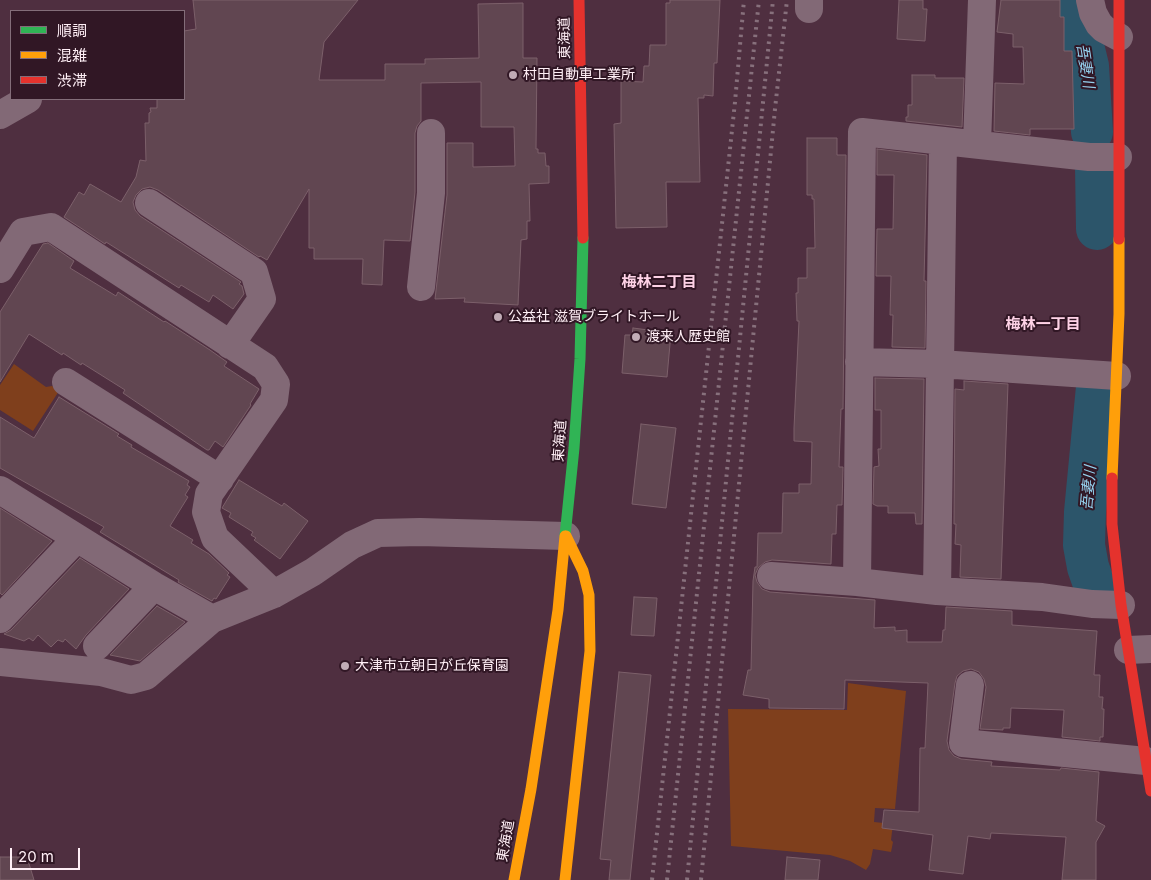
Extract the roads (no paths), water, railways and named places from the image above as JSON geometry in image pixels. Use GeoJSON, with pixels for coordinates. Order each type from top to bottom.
{"type":"FeatureCollection","features":[{"type":"Feature","properties":{"kind":"main road","name":"東海道"},"geometry":{"type":"LineString","coordinates":[[514,880],[531,789],[550,666],[566,536],[580,359],[583,271],[579,0]]}},
{"type":"Feature","properties":{"kind":"main road"},"geometry":{"type":"LineString","coordinates":[[1119,0],[1119,38],[1104,157],[1119,314],[1112,524],[1121,605],[1140,649],[1146,761],[1151,791]]}},
{"type":"Feature","properties":{"kind":"main road"},"geometry":{"type":"LineString","coordinates":[[566,536],[583,571],[589,595],[590,651],[566,880]]}},
{"type":"Feature","properties":{"kind":"street"},"geometry":{"type":"LineString","coordinates":[[977,144],[982,0]]}},
{"type":"Feature","properties":{"kind":"street"},"geometry":{"type":"LineString","coordinates":[[1090,0],[1093,13],[1099,24],[1119,38]]}},
{"type":"Feature","properties":{"kind":"street"},"geometry":{"type":"LineString","coordinates":[[0,115],[26,100]]}},
{"type":"Feature","properties":{"kind":"street"},"geometry":{"type":"LineString","coordinates":[[857,582],[862,132],[1104,157]]}},
{"type":"Feature","properties":{"kind":"street"},"geometry":{"type":"LineString","coordinates":[[421,287],[431,193],[432,133]]}},
{"type":"Feature","properties":{"kind":"street"},"geometry":{"type":"LineString","coordinates":[[937,591],[943,141]]}},
{"type":"Feature","properties":{"kind":"street"},"geometry":{"type":"LineString","coordinates":[[149,203],[254,272],[262,299],[230,344]]}},
{"type":"Feature","properties":{"kind":"street"},"geometry":{"type":"LineString","coordinates":[[0,269],[24,232],[51,227],[265,367],[276,384],[274,400],[210,494],[206,512],[215,538],[274,594]]}},
{"type":"Feature","properties":{"kind":"street"},"geometry":{"type":"LineString","coordinates":[[859,362],[940,364],[1117,376]]}},
{"type":"Feature","properties":{"kind":"street"},"geometry":{"type":"LineString","coordinates":[[66,382],[220,479]]}},
{"type":"Feature","properties":{"kind":"street"},"geometry":{"type":"LineString","coordinates":[[0,491],[154,586],[212,619]]}},
{"type":"Feature","properties":{"kind":"street"},"geometry":{"type":"LineString","coordinates":[[0,662],[101,672],[131,680],[146,676],[212,619],[274,594],[313,572],[352,545],[378,533],[420,532],[566,536]]}},
{"type":"Feature","properties":{"kind":"street"},"geometry":{"type":"LineString","coordinates":[[0,619],[77,538]]}},
{"type":"Feature","properties":{"kind":"street"},"geometry":{"type":"LineString","coordinates":[[771,576],[1121,605]]}},
{"type":"Feature","properties":{"kind":"street"},"geometry":{"type":"LineString","coordinates":[[97,646],[154,586]]}},
{"type":"Feature","properties":{"kind":"street"},"geometry":{"type":"LineString","coordinates":[[970,685],[963,743],[1146,761]]}},
{"type":"Feature","properties":{"kind":"waterway","name":"吾妻川"},"geometry":{"type":"LineString","coordinates":[[1072,0],[1088,66],[1092,132]]}},
{"type":"Feature","properties":{"kind":"waterway","name":"吾妻川"},"geometry":{"type":"LineString","coordinates":[[1096,166],[1097,229]]}},
{"type":"Feature","properties":{"kind":"waterway","name":"吾妻川"},"geometry":{"type":"LineString","coordinates":[[1095,587],[1088,567],[1084,545],[1085,512],[1097,387]]}},
{"type":"Feature","properties":{"kind":"railway"},"geometry":{"type":"LineString","coordinates":[[652,880],[735,102],[744,0]]}},
{"type":"Feature","properties":{"kind":"railway"},"geometry":{"type":"LineString","coordinates":[[667,880],[759,0]]}},
{"type":"Feature","properties":{"kind":"railway"},"geometry":{"type":"LineString","coordinates":[[687,880],[773,0]]}},
{"type":"Feature","properties":{"kind":"railway"},"geometry":{"type":"LineString","coordinates":[[701,880],[787,0]]}},
{"type":"Feature","properties":{"kind":"place","name":"村田自動車工業所"},"geometry":{"type":"Point","coordinates":[513,75]}},
{"type":"Feature","properties":{"kind":"place","name":"公益社 滋賀ブライトホール"},"geometry":{"type":"Point","coordinates":[498,317]}},
{"type":"Feature","properties":{"kind":"place","name":"渡来人歴史館"},"geometry":{"type":"Point","coordinates":[636,337]}},
{"type":"Feature","properties":{"kind":"place","name":"大津市立朝日が丘保育園"},"geometry":{"type":"Point","coordinates":[345,666]}},
{"type":"Feature","properties":{"kind":"district","name":"梅林二丁目"},"geometry":{"type":"Point","coordinates":[659,282]}},
{"type":"Feature","properties":{"kind":"district","name":"梅林一丁目"},"geometry":{"type":"Point","coordinates":[1043,324]}}]}
